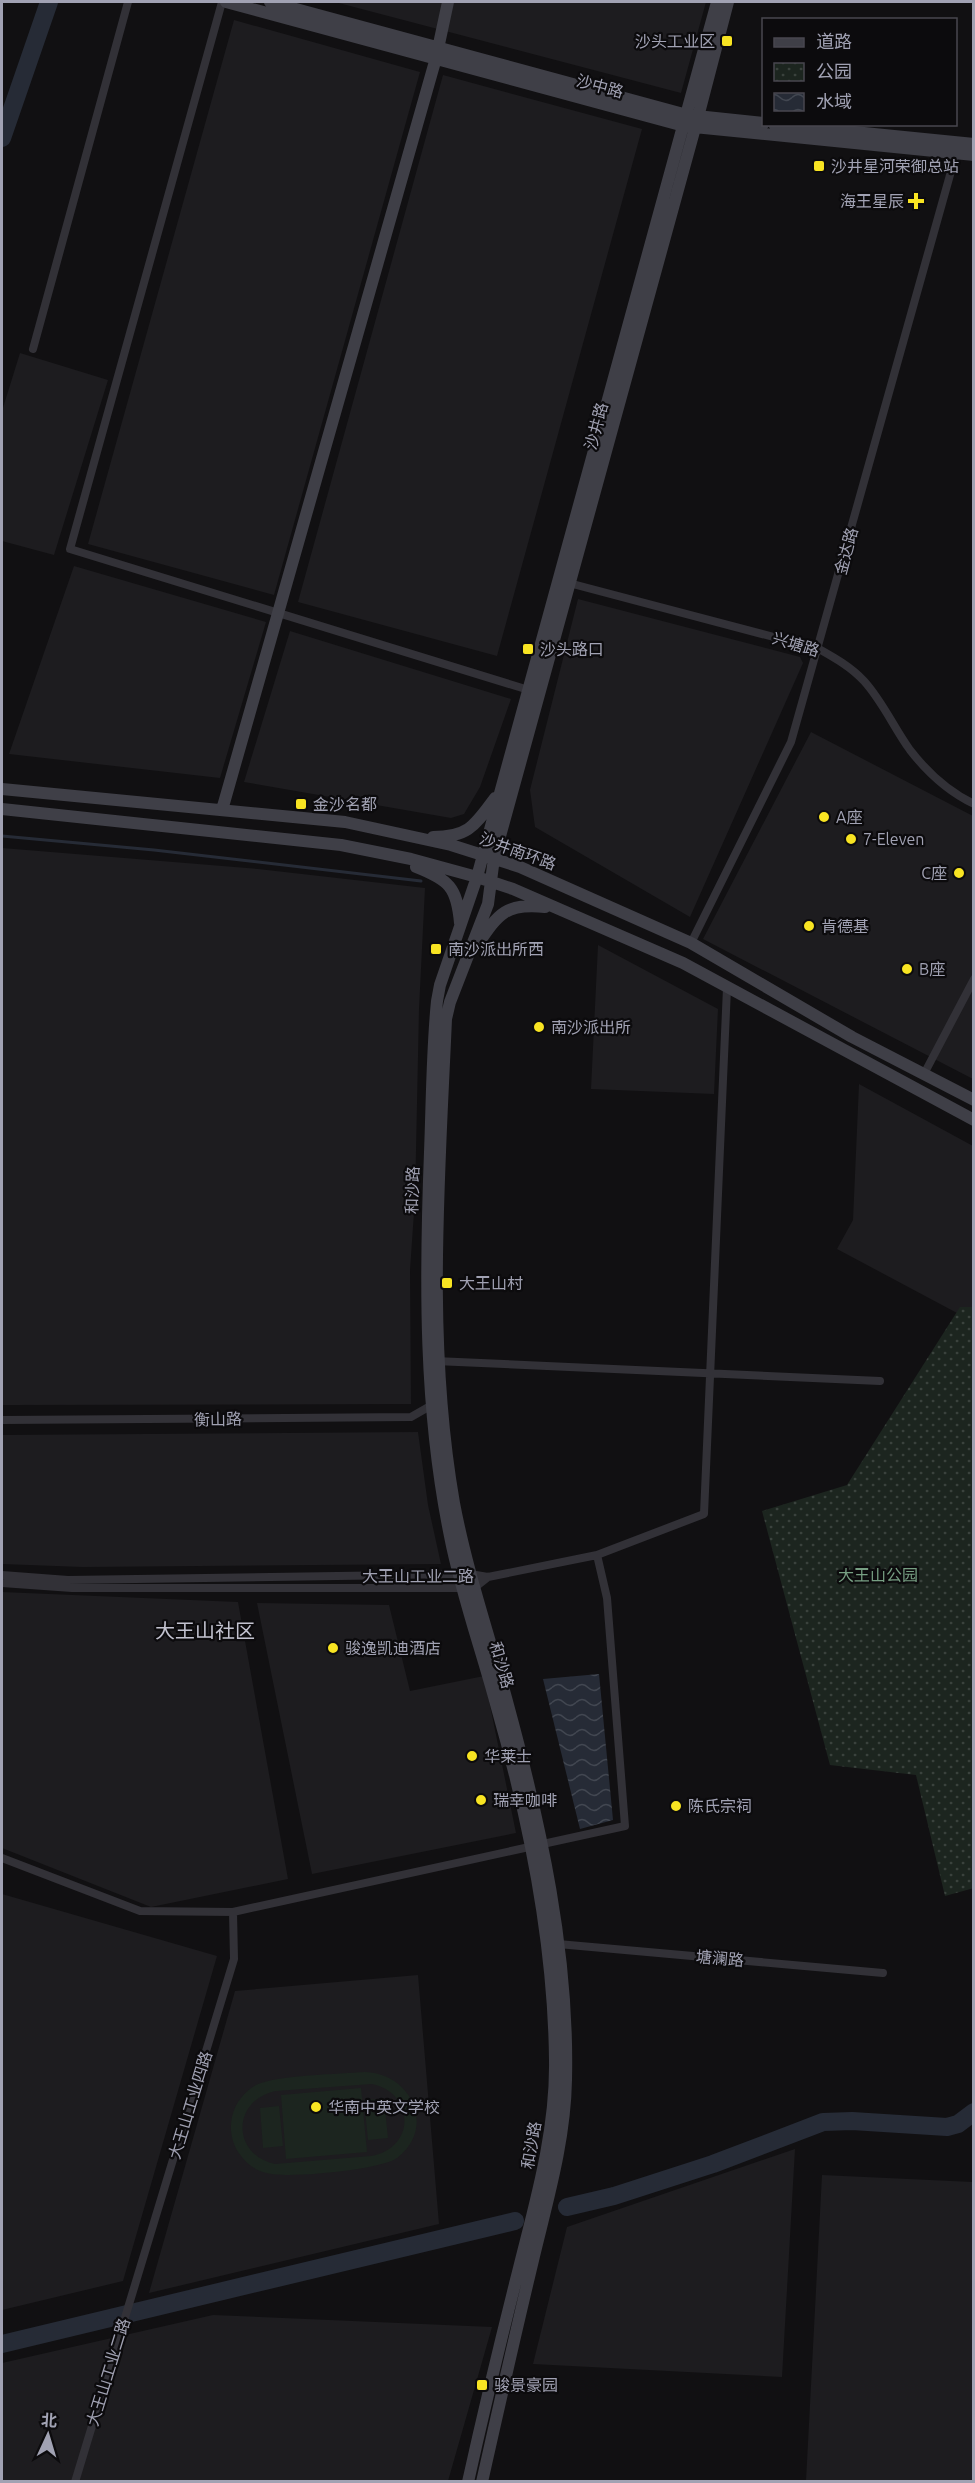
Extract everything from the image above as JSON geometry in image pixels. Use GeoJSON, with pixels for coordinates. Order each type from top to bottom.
{"type":"FeatureCollection","features":[{"type":"Feature","properties":{"kind":"main road","name":"沙中路"},"geometry":{"type":"LineString","coordinates":[[224,2],[436,53],[691,122],[958,148],[974,144]]}},
{"type":"Feature","properties":{"kind":"main road","name":"沙中路"},"geometry":{"type":"LineString","coordinates":[[270,2],[436,53]]}},
{"type":"Feature","properties":{"kind":"main road"},"geometry":{"type":"LineString","coordinates":[[222,810],[436,53],[448,2]]}},
{"type":"Feature","properties":{"kind":"main road","name":"沙井路"},"geometry":{"type":"LineString","coordinates":[[691,122],[717,2]]}},
{"type":"Feature","properties":{"kind":"main road","name":"沙井路"},"geometry":{"type":"LineString","coordinates":[[488,857],[691,122],[728,2]]}},
{"type":"Feature","properties":{"kind":"main road","name":"沙中路"},"geometry":{"type":"LineString","coordinates":[[691,122],[762,123]]}},
{"type":"Feature","properties":{"kind":"main road","name":"沙中路"},"geometry":{"type":"LineString","coordinates":[[789,126],[958,148],[974,155]]}},
{"type":"Feature","properties":{"kind":"main road","name":"沙井路"},"geometry":{"type":"LineString","coordinates":[[488,857],[501,789],[534,692]]}},
{"type":"Feature","properties":{"kind":"main road","name":"沙井南环路"},"geometry":{"type":"LineString","coordinates":[[2,789],[309,818],[416,837],[520,867],[691,943],[852,1037],[974,1100]]}},
{"type":"Feature","properties":{"kind":"main road"},"geometry":{"type":"LineString","coordinates":[[416,837],[448,837],[467,831],[477,823],[501,789]]}},
{"type":"Feature","properties":{"kind":"main road"},"geometry":{"type":"LineString","coordinates":[[2,809],[306,840],[378,852],[477,877],[556,908],[682,963],[974,1120]]}},
{"type":"Feature","properties":{"kind":"main road"},"geometry":{"type":"LineString","coordinates":[[378,852],[444,880],[456,896],[460,929]]}},
{"type":"Feature","properties":{"kind":"main road","name":"和沙路"},"geometry":{"type":"LineString","coordinates":[[464,1574],[434,1361],[426,1254],[435,1018],[440,985],[477,877],[488,857]]}},
{"type":"Feature","properties":{"kind":"main road","name":"和沙路"},"geometry":{"type":"LineString","coordinates":[[482,2481],[560,2145],[565,2101],[566,2055],[558,1944],[536,1846],[443,1500],[432,1405],[446,1019],[450,1002],[488,904],[491,882],[488,857]]}},
{"type":"Feature","properties":{"kind":"main road"},"geometry":{"type":"LineString","coordinates":[[466,960],[493,922],[503,912],[521,906],[556,908]]}},
{"type":"Feature","properties":{"kind":"main road","name":"和沙路"},"geometry":{"type":"LineString","coordinates":[[468,2481],[545,2166],[554,2109],[555,2056],[550,1968],[536,1846]]}},
{"type":"Feature","properties":{"kind":"street"},"geometry":{"type":"LineString","coordinates":[[33,349],[128,2]]}},
{"type":"Feature","properties":{"kind":"street"},"geometry":{"type":"LineString","coordinates":[[224,2],[70,549],[534,692]]}},
{"type":"Feature","properties":{"kind":"street","name":"金达路"},"geometry":{"type":"LineString","coordinates":[[691,943],[791,742],[958,148]]}},
{"type":"Feature","properties":{"kind":"street","name":"兴塘路"},"geometry":{"type":"LineString","coordinates":[[564,582],[819,649],[842,662],[862,679],[879,699],[911,751],[933,776],[960,797],[974,804]]}},
{"type":"Feature","properties":{"kind":"street"},"geometry":{"type":"LineString","coordinates":[[924,1074],[974,979]]}},
{"type":"Feature","properties":{"kind":"street"},"geometry":{"type":"LineString","coordinates":[[488,1577],[597,1555],[704,1514],[727,988]]}},
{"type":"Feature","properties":{"kind":"street"},"geometry":{"type":"LineString","coordinates":[[434,1361],[880,1381]]}},
{"type":"Feature","properties":{"kind":"street","name":"衡山路"},"geometry":{"type":"LineString","coordinates":[[2,1420],[411,1417],[432,1405]]}},
{"type":"Feature","properties":{"kind":"street"},"geometry":{"type":"LineString","coordinates":[[2,1858],[140,1911],[233,1911],[625,1826],[607,1598],[597,1555]]}},
{"type":"Feature","properties":{"kind":"street","name":"大王山工业二路"},"geometry":{"type":"LineString","coordinates":[[2,1575],[68,1580],[464,1574],[488,1577]]}},
{"type":"Feature","properties":{"kind":"street","name":"大王山工业二路"},"geometry":{"type":"LineString","coordinates":[[2,1582],[72,1588],[468,1588],[488,1577]]}},
{"type":"Feature","properties":{"kind":"street","name":"大王山工业四路"},"geometry":{"type":"LineString","coordinates":[[130,2297],[234,1959],[233,1911]]}},
{"type":"Feature","properties":{"kind":"street","name":"塘澜路"},"geometry":{"type":"LineString","coordinates":[[558,1944],[883,1973]]}},
{"type":"Feature","properties":{"kind":"street","name":"大王山工业二路"},"geometry":{"type":"LineString","coordinates":[[75,2481],[130,2297]]}},
{"type":"Feature","properties":{"kind":"shaded area","name":"沙头工业区"},"geometry":{"type":"Polygon","coordinates":[[[335,2],[706,2],[681,93],[335,2]]]}},
{"type":"Feature","properties":{"kind":"shaded area"},"geometry":{"type":"Polygon","coordinates":[[[234,20],[420,72],[274,595],[88,544],[234,20]]]}},
{"type":"Feature","properties":{"kind":"shaded area"},"geometry":{"type":"Polygon","coordinates":[[[443,75],[642,129],[497,656],[298,602],[443,75]]]}},
{"type":"Feature","properties":{"kind":"shaded area"},"geometry":{"type":"Polygon","coordinates":[[[20,353],[108,380],[54,555],[2,541],[2,411],[20,353]]]}},
{"type":"Feature","properties":{"kind":"shaded area"},"geometry":{"type":"Polygon","coordinates":[[[74,566],[266,622],[220,778],[9,754],[74,566]]]}},
{"type":"Feature","properties":{"kind":"shaded area"},"geometry":{"type":"Polygon","coordinates":[[[578,599],[800,657],[803,663],[690,917],[535,827],[530,790],[578,599]]]}},
{"type":"Feature","properties":{"kind":"shaded area"},"geometry":{"type":"Polygon","coordinates":[[[290,631],[511,699],[480,787],[464,814],[451,818],[244,782],[290,631]]]}},
{"type":"Feature","properties":{"kind":"shaded area"},"geometry":{"type":"Polygon","coordinates":[[[811,732],[973,816],[973,1079],[703,939],[811,732]]]}},
{"type":"Feature","properties":{"kind":"shaded area"},"geometry":{"type":"Polygon","coordinates":[[[2,848],[258,869],[425,888],[419,1009],[415,1198],[410,1270],[411,1404],[2,1405],[2,848]]]}},
{"type":"Feature","properties":{"kind":"shaded area"},"geometry":{"type":"Polygon","coordinates":[[[598,945],[718,1009],[714,1094],[591,1089],[598,945]]]}},
{"type":"Feature","properties":{"kind":"shaded area"},"geometry":{"type":"Polygon","coordinates":[[[859,1084],[973,1146],[973,1307],[961,1307],[957,1313],[837,1249],[853,1220],[859,1084]]]}},
{"type":"Feature","properties":{"kind":"shaded area"},"geometry":{"type":"Polygon","coordinates":[[[418,1432],[428,1505],[441,1564],[83,1567],[2,1564],[2,1435],[418,1432]]]}},
{"type":"Feature","properties":{"kind":"shaded area"},"geometry":{"type":"Polygon","coordinates":[[[2,1592],[238,1602],[288,1879],[151,1907],[2,1848],[2,1592]]]}},
{"type":"Feature","properties":{"kind":"shaded area"},"geometry":{"type":"Polygon","coordinates":[[[257,1603],[389,1605],[410,1691],[484,1676],[516,1833],[312,1874],[257,1603]]]}},
{"type":"Feature","properties":{"kind":"shaded area"},"geometry":{"type":"Polygon","coordinates":[[[2,1894],[217,1956],[123,2281],[2,2310],[2,1894]]]}},
{"type":"Feature","properties":{"kind":"shaded area","name":"华南中英文学校"},"geometry":{"type":"Polygon","coordinates":[[[418,1975],[439,2224],[149,2293],[235,1991],[418,1975]]]}},
{"type":"Feature","properties":{"kind":"shaded area"},"geometry":{"type":"Polygon","coordinates":[[[795,2149],[782,2377],[533,2364],[567,2227],[795,2149]]]}},
{"type":"Feature","properties":{"kind":"shaded area"},"geometry":{"type":"Polygon","coordinates":[[[822,2175],[973,2182],[973,2481],[806,2481],[822,2175]]]}},
{"type":"Feature","properties":{"kind":"shaded area"},"geometry":{"type":"Polygon","coordinates":[[[213,2315],[492,2327],[448,2481],[2,2481],[2,2363],[213,2315]]]}},
{"type":"Feature","properties":{"kind":"green space","name":"大王山公园"},"geometry":{"type":"Polygon","coordinates":[[[960,1307],[974,1307],[974,1888],[945,1896],[916,1775],[830,1765],[762,1511],[847,1485],[960,1307]]]}},
{"type":"Feature","properties":{"kind":"green space"},"geometry":{"type":"Polygon","coordinates":[[[365,2072],[381,2075],[395,2082],[406,2092],[413,2104],[417,2118],[415,2132],[409,2146],[397,2158],[354,2170],[277,2175],[256,2169],[238,2152],[232,2137],[233,2112],[244,2095],[256,2085],[278,2079],[365,2072]],[[372,2084],[276,2091],[262,2096],[251,2105],[245,2115],[244,2139],[250,2150],[275,2164],[371,2156],[386,2151],[396,2143],[402,2132],[404,2120],[402,2109],[396,2098],[386,2089],[372,2084]]]}},
{"type":"Feature","properties":{"kind":"green space"},"geometry":{"type":"Polygon","coordinates":[[[361,2088],[367,2152],[286,2159],[281,2095],[361,2088]]]}},
{"type":"Feature","properties":{"kind":"green space"},"geometry":{"type":"Polygon","coordinates":[[[384,2099],[388,2138],[368,2140],[364,2100],[384,2099]]]}},
{"type":"Feature","properties":{"kind":"green space"},"geometry":{"type":"Polygon","coordinates":[[[279,2106],[283,2146],[263,2148],[260,2108],[279,2106]]]}},
{"type":"Feature","properties":{"kind":"water"},"geometry":{"type":"Polygon","coordinates":[[[599,1674],[613,1820],[580,1829],[543,1679],[599,1674]]]}},
{"type":"Feature","properties":{"kind":"waterway"},"geometry":{"type":"LineString","coordinates":[[2,138],[49,2]]}},
{"type":"Feature","properties":{"kind":"waterway"},"geometry":{"type":"LineString","coordinates":[[2,836],[154,850],[421,881]]}},
{"type":"Feature","properties":{"kind":"waterway"},"geometry":{"type":"LineString","coordinates":[[567,2207],[614,2196],[713,2164],[823,2122],[852,2121],[947,2127],[958,2124],[974,2112]]}},
{"type":"Feature","properties":{"kind":"waterway"},"geometry":{"type":"LineString","coordinates":[[2,2344],[515,2221]]}},
{"type":"Feature","properties":{"kind":"place","name":"沙头工业区"},"geometry":{"type":"Point","coordinates":[727,41]}},
{"type":"Feature","properties":{"kind":"place","name":"沙井星河荣御总站"},"geometry":{"type":"Point","coordinates":[819,166]}},
{"type":"Feature","properties":{"kind":"place","name":"海王星辰"},"geometry":{"type":"Point","coordinates":[916,201]}},
{"type":"Feature","properties":{"kind":"place","name":"沙头路口"},"geometry":{"type":"Point","coordinates":[528,649]}},
{"type":"Feature","properties":{"kind":"place","name":"金沙名都"},"geometry":{"type":"Point","coordinates":[301,804]}},
{"type":"Feature","properties":{"kind":"place","name":"A座"},"geometry":{"type":"Point","coordinates":[824,817]}},
{"type":"Feature","properties":{"kind":"place","name":"7-Eleven"},"geometry":{"type":"Point","coordinates":[851,839]}},
{"type":"Feature","properties":{"kind":"place","name":"C座"},"geometry":{"type":"Point","coordinates":[959,873]}},
{"type":"Feature","properties":{"kind":"place","name":"肯德基"},"geometry":{"type":"Point","coordinates":[809,926]}},
{"type":"Feature","properties":{"kind":"place","name":"南沙派出所西"},"geometry":{"type":"Point","coordinates":[436,949]}},
{"type":"Feature","properties":{"kind":"place","name":"B座"},"geometry":{"type":"Point","coordinates":[907,969]}},
{"type":"Feature","properties":{"kind":"place","name":"南沙派出所"},"geometry":{"type":"Point","coordinates":[539,1027]}},
{"type":"Feature","properties":{"kind":"place","name":"大王山村"},"geometry":{"type":"Point","coordinates":[447,1283]}},
{"type":"Feature","properties":{"kind":"place","name":"骏逸凯迪酒店"},"geometry":{"type":"Point","coordinates":[333,1648]}},
{"type":"Feature","properties":{"kind":"place","name":"华莱士"},"geometry":{"type":"Point","coordinates":[472,1756]}},
{"type":"Feature","properties":{"kind":"place","name":"瑞幸咖啡"},"geometry":{"type":"Point","coordinates":[481,1800]}},
{"type":"Feature","properties":{"kind":"place","name":"陈氏宗祠"},"geometry":{"type":"Point","coordinates":[676,1806]}},
{"type":"Feature","properties":{"kind":"place","name":"华南中英文学校"},"geometry":{"type":"Point","coordinates":[316,2107]}},
{"type":"Feature","properties":{"kind":"place","name":"骏景豪园"},"geometry":{"type":"Point","coordinates":[482,2385]}},
{"type":"Feature","properties":{"kind":"district","name":"大王山社区"},"geometry":{"type":"Point","coordinates":[205,1630]}}]}
